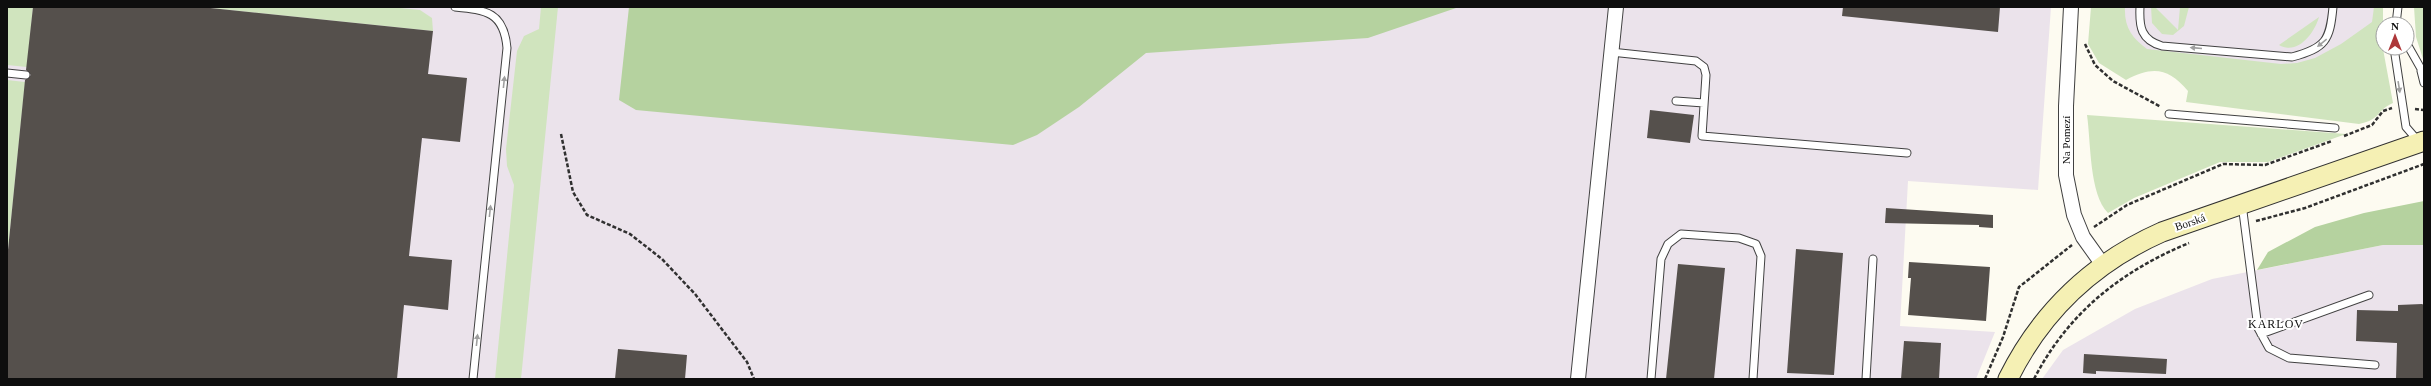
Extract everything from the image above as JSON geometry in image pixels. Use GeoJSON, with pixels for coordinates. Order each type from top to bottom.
{"type":"FeatureCollection","features":[{"type":"Feature","properties":{"kind":"street"},"geometry":{"type":"LineString","coordinates":[[1578,379],[1616,7]]}},
{"type":"Feature","properties":{"kind":"street","name":"Na Pomezí"},"geometry":{"type":"LineString","coordinates":[[2071,7],[2066,106],[2066,175],[2072,209],[2083,237],[2102,265]]}},
{"type":"Feature","properties":{"kind":"street","name":"Borská"},"geometry":{"type":"LineString","coordinates":[[2008,379],[2018,359],[2043,321],[2070,291],[2102,265],[2124,251],[2162,232],[2422,139]]}},
{"type":"Feature","properties":{"kind":"lane"},"geometry":{"type":"LineString","coordinates":[[455,7],[480,10],[492,14],[502,27],[507,48],[473,379]]}},
{"type":"Feature","properties":{"kind":"lane"},"geometry":{"type":"LineString","coordinates":[[2140,7],[2139,24],[2141,30],[2152,43],[2162,46],[2292,57],[2304,54],[2320,45],[2328,38],[2333,7]]}},
{"type":"Feature","properties":{"kind":"lane"},"geometry":{"type":"LineString","coordinates":[[1611,52],[1696,61],[1704,67],[1706,75],[1702,136],[1907,153]]}},
{"type":"Feature","properties":{"kind":"lane"},"geometry":{"type":"LineString","coordinates":[[2395,56],[2406,127],[2422,139]]}},
{"type":"Feature","properties":{"kind":"lane"},"geometry":{"type":"LineString","coordinates":[[2413,56],[2422,72],[2424,83]]}},
{"type":"Feature","properties":{"kind":"lane"},"geometry":{"type":"LineString","coordinates":[[7,73],[26,75]]}},
{"type":"Feature","properties":{"kind":"lane"},"geometry":{"type":"LineString","coordinates":[[1676,101],[1704,103]]}},
{"type":"Feature","properties":{"kind":"lane"},"geometry":{"type":"LineString","coordinates":[[2169,114],[2335,128]]}},
{"type":"Feature","properties":{"kind":"lane"},"geometry":{"type":"LineString","coordinates":[[2242,204],[2258,328],[2269,348],[2289,358],[2375,365]]}},
{"type":"Feature","properties":{"kind":"lane"},"geometry":{"type":"LineString","coordinates":[[1651,379],[1661,259],[1668,244],[1681,234],[1740,238],[1756,244],[1761,256],[1753,379]]}},
{"type":"Feature","properties":{"kind":"lane"},"geometry":{"type":"LineString","coordinates":[[1866,379],[1873,259]]}},
{"type":"Feature","properties":{"kind":"lane"},"geometry":{"type":"LineString","coordinates":[[2261,334],[2369,295]]}},
{"type":"Feature","properties":{"kind":"path"},"geometry":{"type":"LineString","coordinates":[[2085,44],[2095,65],[2113,81],[2144,96],[2169,114]]}},
{"type":"Feature","properties":{"kind":"path"},"geometry":{"type":"LineString","coordinates":[[2342,137],[2372,125],[2383,112],[2391,108],[2424,110]]}},
{"type":"Feature","properties":{"kind":"path"},"geometry":{"type":"LineString","coordinates":[[561,134],[573,192],[587,215],[630,234],[662,259],[695,294],[747,362],[754,379]]}},
{"type":"Feature","properties":{"kind":"path"},"geometry":{"type":"LineString","coordinates":[[1985,379],[2004,337],[2019,288],[2083,237],[2104,218],[2127,205],[2223,164],[2265,165],[2334,140]]}},
{"type":"Feature","properties":{"kind":"path"},"geometry":{"type":"LineString","coordinates":[[2244,224],[2305,208],[2424,164]]}},
{"type":"Feature","properties":{"kind":"path"},"geometry":{"type":"LineString","coordinates":[[2034,379],[2054,343],[2109,286],[2156,258],[2196,240]]}},
{"type":"Feature","properties":{"kind":"shaded area"},"geometry":{"type":"Polygon","coordinates":[[[7,7],[2051,7],[2038,190],[1908,181],[1900,326],[1995,332],[1976,379],[7,379],[7,7]]]}},
{"type":"Feature","properties":{"kind":"shaded area"},"geometry":{"type":"Polygon","coordinates":[[[2106,7],[2380,7],[2379,16],[2375,16],[2375,26],[2291,77],[2101,59],[2106,7]]]}},
{"type":"Feature","properties":{"kind":"shaded area"},"geometry":{"type":"Polygon","coordinates":[[[2383,245],[2424,245],[2424,379],[2042,379],[2063,350],[2135,309],[2212,279],[2383,245]]]}},
{"type":"Feature","properties":{"kind":"green space"},"geometry":{"type":"Polygon","coordinates":[[[7,7],[33,7],[27,67],[7,65],[7,7]]]}},
{"type":"Feature","properties":{"kind":"green space"},"geometry":{"type":"Polygon","coordinates":[[[201,7],[391,7],[420,10],[432,18],[433,31],[201,7]]]}},
{"type":"Feature","properties":{"kind":"green space"},"geometry":{"type":"Polygon","coordinates":[[[541,7],[558,7],[521,379],[495,379],[514,185],[507,166],[506,149],[517,51],[524,36],[539,29],[541,7]]]}},
{"type":"Feature","properties":{"kind":"green space"},"geometry":{"type":"Polygon","coordinates":[[[629,7],[1459,7],[1368,38],[1146,53],[1079,107],[1037,135],[1013,145],[636,110],[619,100],[629,7]]]}},
{"type":"Feature","properties":{"kind":"green space"},"geometry":{"type":"Polygon","coordinates":[[[2091,7],[2125,7],[2126,20],[2130,31],[2137,41],[2147,49],[2281,64],[2297,63],[2315,58],[2341,44],[2372,22],[2374,7],[2383,7],[2383,16],[2375,16],[2375,56],[2384,56],[2393,103],[2383,109],[2371,120],[2359,124],[2186,102],[2188,91],[2174,78],[2167,74],[2153,71],[2136,75],[2126,80],[2099,63],[2088,44],[2091,7]]]}},
{"type":"Feature","properties":{"kind":"green space"},"geometry":{"type":"Polygon","coordinates":[[[2151,7],[2155,7],[2178,30],[2180,7],[2189,7],[2184,26],[2173,35],[2162,34],[2152,23],[2151,7]]]}},
{"type":"Feature","properties":{"kind":"green space"},"geometry":{"type":"Polygon","coordinates":[[[2414,7],[2424,7],[2424,62],[2416,37],[2414,7]]]}},
{"type":"Feature","properties":{"kind":"green space"},"geometry":{"type":"Polygon","coordinates":[[[2319,17],[2314,29],[2305,41],[2293,47],[2286,48],[2279,45],[2319,17]]]}},
{"type":"Feature","properties":{"kind":"green space"},"geometry":{"type":"Polygon","coordinates":[[[7,80],[25,82],[7,260],[7,80]]]}},
{"type":"Feature","properties":{"kind":"green space"},"geometry":{"type":"Polygon","coordinates":[[[2087,115],[2346,134],[2268,162],[2220,162],[2134,198],[2108,213],[2097,193],[2094,181],[2087,115]]]}},
{"type":"Feature","properties":{"kind":"green space"},"geometry":{"type":"Polygon","coordinates":[[[2424,201],[2424,245],[2383,245],[2257,270],[2268,252],[2315,227],[2364,213],[2424,201]]]}},
{"type":"Feature","properties":{"kind":"building"},"geometry":{"type":"Polygon","coordinates":[[[33,7],[201,7],[433,31],[428,74],[467,78],[460,142],[422,138],[409,256],[452,260],[448,310],[404,305],[397,379],[7,379],[7,260],[25,80],[31,75],[26,70],[33,7]]]}},
{"type":"Feature","properties":{"kind":"building"},"geometry":{"type":"Polygon","coordinates":[[[1843,7],[2000,7],[1998,32],[1842,16],[1843,7]]]}},
{"type":"Feature","properties":{"kind":"building"},"geometry":{"type":"Polygon","coordinates":[[[1650,110],[1694,115],[1690,143],[1647,138],[1650,110]]]}},
{"type":"Feature","properties":{"kind":"building"},"geometry":{"type":"Polygon","coordinates":[[[1886,208],[1993,215],[1993,228],[1979,227],[1979,225],[1885,223],[1886,208]]]}},
{"type":"Feature","properties":{"kind":"building"},"geometry":{"type":"Polygon","coordinates":[[[1796,249],[1843,253],[1834,375],[1787,373],[1796,249]]]}},
{"type":"Feature","properties":{"kind":"building"},"geometry":{"type":"Polygon","coordinates":[[[1909,262],[1990,267],[1986,321],[1908,315],[1911,278],[1908,278],[1909,262]]]}},
{"type":"Feature","properties":{"kind":"building"},"geometry":{"type":"Polygon","coordinates":[[[1678,264],[1725,268],[1714,379],[1666,379],[1678,264]]]}},
{"type":"Feature","properties":{"kind":"building"},"geometry":{"type":"Polygon","coordinates":[[[2398,305],[2424,305],[2424,379],[2396,379],[2397,343],[2356,341],[2357,310],[2398,311],[2398,305]]]}},
{"type":"Feature","properties":{"kind":"building"},"geometry":{"type":"Polygon","coordinates":[[[1904,341],[1941,343],[1939,379],[1901,379],[1904,341]]]}},
{"type":"Feature","properties":{"kind":"building"},"geometry":{"type":"Polygon","coordinates":[[[618,349],[687,355],[685,379],[615,379],[618,349]]]}},
{"type":"Feature","properties":{"kind":"building"},"geometry":{"type":"Polygon","coordinates":[[[2084,354],[2167,359],[2166,374],[2096,371],[2096,374],[2083,373],[2084,354]]]}},
{"type":"Feature","properties":{"kind":"district","name":"KARLOV"},"geometry":{"type":"Point","coordinates":[2276,324]}}]}
